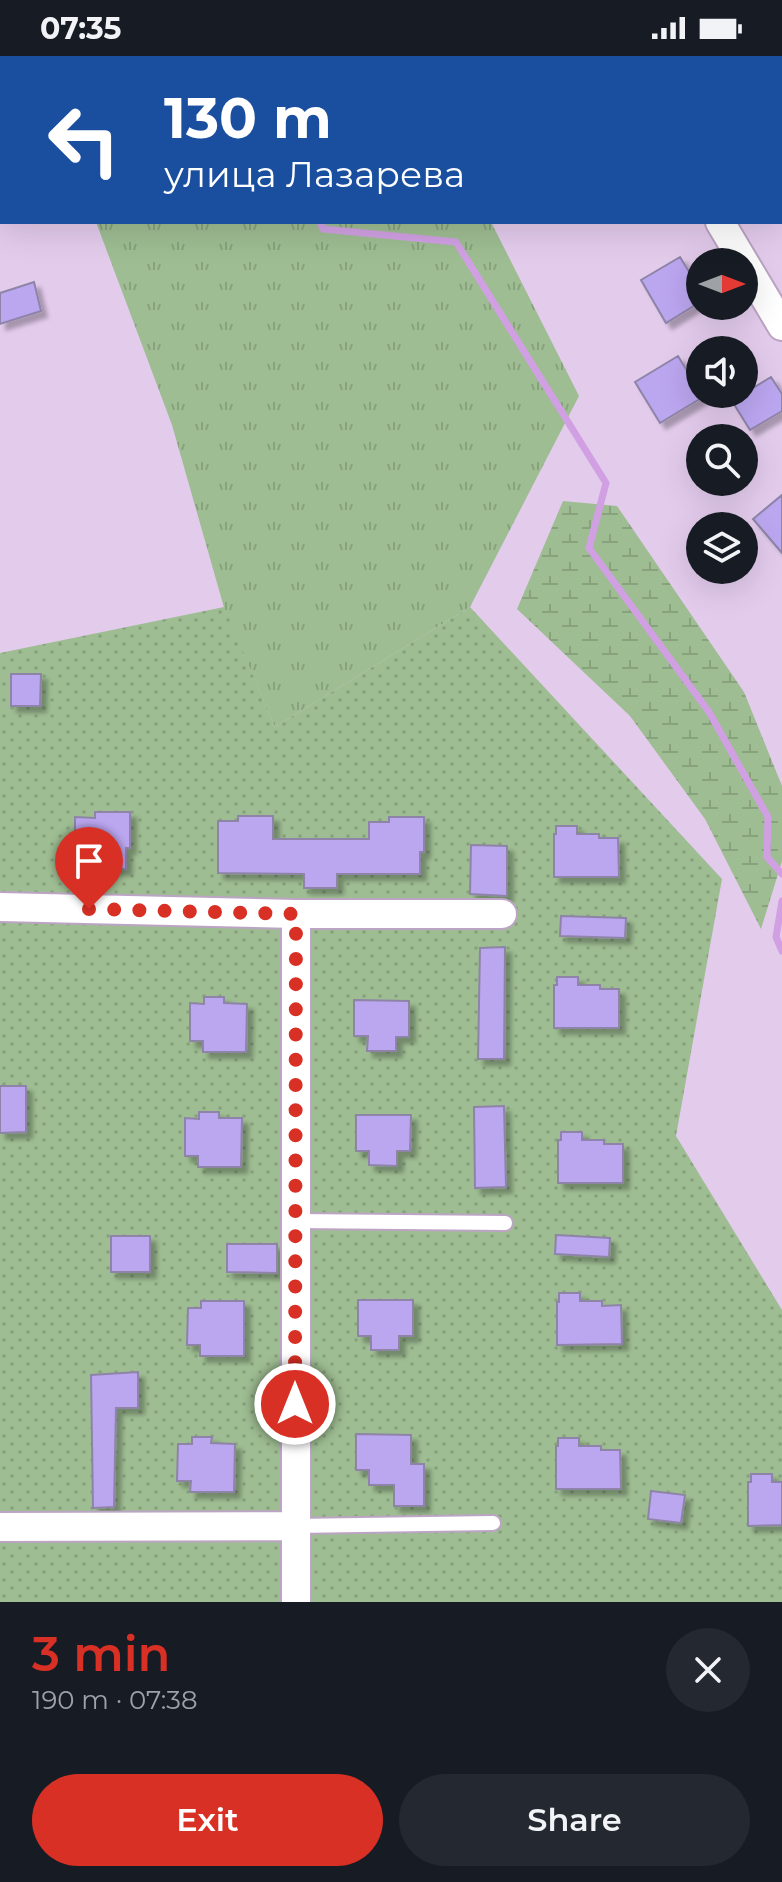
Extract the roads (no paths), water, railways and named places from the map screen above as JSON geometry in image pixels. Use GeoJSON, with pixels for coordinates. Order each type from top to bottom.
{"type":"FeatureCollection","features":[{"type":"Feature","properties":{"kind":"street"},"geometry":{"type":"LineString","coordinates":[[721,224],[782,326]]}},
{"type":"Feature","properties":{"kind":"street"},"geometry":{"type":"LineString","coordinates":[[0,907],[296,914],[502,914]]}},
{"type":"Feature","properties":{"kind":"street"},"geometry":{"type":"LineString","coordinates":[[296,914],[296,1602]]}},
{"type":"Feature","properties":{"kind":"street"},"geometry":{"type":"LineString","coordinates":[[0,1527],[294,1526]]}},
{"type":"Feature","properties":{"kind":"lane"},"geometry":{"type":"LineString","coordinates":[[297,1221],[505,1223]]}},
{"type":"Feature","properties":{"kind":"lane"},"geometry":{"type":"LineString","coordinates":[[294,1526],[493,1523]]}},
{"type":"Feature","properties":{"kind":"waterway"},"geometry":{"type":"LineString","coordinates":[[321,224],[323,229],[456,242],[606,483],[589,548],[709,712],[768,817],[767,857],[782,874]]}},
{"type":"Feature","properties":{"kind":"waterway"},"geometry":{"type":"LineString","coordinates":[[782,901],[776,937],[782,951]]}}]}
